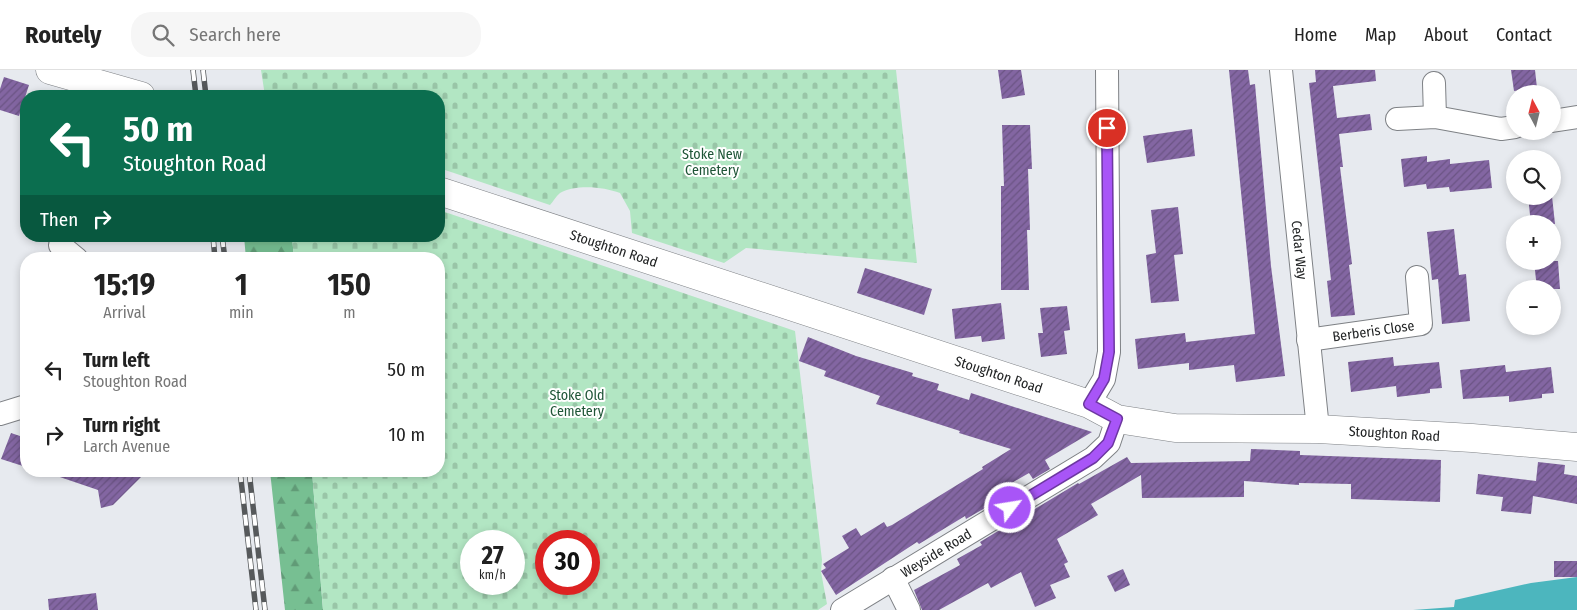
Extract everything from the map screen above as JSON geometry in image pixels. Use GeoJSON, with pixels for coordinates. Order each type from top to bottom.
{"type":"FeatureCollection","features":[{"type":"Feature","properties":{"kind":"street"},"geometry":{"type":"LineString","coordinates":[[50,70],[120,90]]}},
{"type":"Feature","properties":{"kind":"street"},"geometry":{"type":"LineString","coordinates":[[1089,404],[1104,379],[1109,352],[1107,70]]}},
{"type":"Feature","properties":{"kind":"street","name":"Cedar Way"},"geometry":{"type":"LineString","coordinates":[[1281,70],[1318,429]]}},
{"type":"Feature","properties":{"kind":"street"},"geometry":{"type":"LineString","coordinates":[[1434,83],[1435,117]]}},
{"type":"Feature","properties":{"kind":"street"},"geometry":{"type":"LineString","coordinates":[[1397,119],[1435,117],[1506,128]]}},
{"type":"Feature","properties":{"kind":"street"},"geometry":{"type":"LineString","coordinates":[[1561,120],[1577,117]]}},
{"type":"Feature","properties":{"kind":"street","name":"Stoughton Road"},"geometry":{"type":"LineString","coordinates":[[445,193],[1089,404],[1117,419],[1176,428],[1318,429],[1577,446]]}},
{"type":"Feature","properties":{"kind":"street"},"geometry":{"type":"LineString","coordinates":[[60,245],[68,252]]}},
{"type":"Feature","properties":{"kind":"street","name":"Berberis Close"},"geometry":{"type":"LineString","coordinates":[[1308,340],[1421,324],[1417,277]]}},
{"type":"Feature","properties":{"kind":"street"},"geometry":{"type":"LineString","coordinates":[[0,414],[20,408]]}},
{"type":"Feature","properties":{"kind":"street","name":"Weyside Road"},"geometry":{"type":"LineString","coordinates":[[842,610],[1093,458],[1108,443],[1117,419]]}},
{"type":"Feature","properties":{"kind":"street"},"geometry":{"type":"LineString","coordinates":[[893,578],[909,610]]}},
{"type":"Feature","properties":{"kind":"green space","name":"Stoke New Cemetery"},"geometry":{"type":"Polygon","coordinates":[[[261,70],[896,70],[917,263],[746,248],[724,263],[632,233],[630,211],[620,193],[598,188],[574,188],[560,193],[550,205],[445,170],[445,90],[264,90],[261,70]]]}},
{"type":"Feature","properties":{"kind":"green space","name":"Stoke Old Cemetery"},"geometry":{"type":"Polygon","coordinates":[[[445,212],[795,331],[822,560],[821,572],[827,604],[818,610],[323,610],[312,477],[445,477],[445,252],[293,252],[293,242],[445,242],[445,212]]]}},
{"type":"Feature","properties":{"kind":"green space"},"geometry":{"type":"Polygon","coordinates":[[[245,242],[293,242],[293,252],[245,252],[245,242]]]}},
{"type":"Feature","properties":{"kind":"green space"},"geometry":{"type":"Polygon","coordinates":[[[271,477],[312,477],[323,610],[285,610],[271,477]]]}},
{"type":"Feature","properties":{"kind":"water"},"geometry":{"type":"Polygon","coordinates":[[[1577,577],[1577,610],[1413,610],[1454,607],[1455,600],[1531,583],[1577,577]]]}},
{"type":"Feature","properties":{"kind":"building"},"geometry":{"type":"Polygon","coordinates":[[[998,70],[1021,70],[1025,95],[1002,99],[998,70]]]}},
{"type":"Feature","properties":{"kind":"building"},"geometry":{"type":"Polygon","coordinates":[[[1229,70],[1248,70],[1250,85],[1255,84],[1271,266],[1285,376],[1236,382],[1234,365],[1189,370],[1189,363],[1138,369],[1135,339],[1185,333],[1186,342],[1255,334],[1229,70]]]}},
{"type":"Feature","properties":{"kind":"building"},"geometry":{"type":"Polygon","coordinates":[[[1315,70],[1375,70],[1376,81],[1333,86],[1337,118],[1370,114],[1372,130],[1339,134],[1343,167],[1340,167],[1352,264],[1349,265],[1355,315],[1331,317],[1327,281],[1331,280],[1309,83],[1316,82],[1315,70]]]}},
{"type":"Feature","properties":{"kind":"building"},"geometry":{"type":"Polygon","coordinates":[[[1511,70],[1535,70],[1537,85],[1513,85],[1511,70]]]}},
{"type":"Feature","properties":{"kind":"building"},"geometry":{"type":"Polygon","coordinates":[[[4,77],[29,85],[27,90],[20,90],[19,116],[0,110],[0,89],[4,77]]]}},
{"type":"Feature","properties":{"kind":"building"},"geometry":{"type":"Polygon","coordinates":[[[1002,125],[1030,125],[1032,169],[1028,169],[1030,230],[1027,230],[1029,290],[1001,290],[1001,186],[1004,186],[1002,125]]]}},
{"type":"Feature","properties":{"kind":"building"},"geometry":{"type":"Polygon","coordinates":[[[1192,129],[1195,156],[1147,163],[1143,136],[1192,129]]]}},
{"type":"Feature","properties":{"kind":"building"},"geometry":{"type":"Polygon","coordinates":[[[1427,156],[1427,162],[1450,159],[1450,164],[1489,160],[1492,188],[1450,192],[1449,187],[1427,189],[1426,184],[1404,187],[1401,159],[1427,156]]]}},
{"type":"Feature","properties":{"kind":"building"},"geometry":{"type":"Polygon","coordinates":[[[1529,205],[1553,205],[1554,215],[1530,215],[1529,205]]]}},
{"type":"Feature","properties":{"kind":"building"},"geometry":{"type":"Polygon","coordinates":[[[1178,207],[1183,254],[1174,255],[1179,301],[1151,303],[1146,255],[1156,253],[1151,210],[1178,207]]]}},
{"type":"Feature","properties":{"kind":"building"},"geometry":{"type":"Polygon","coordinates":[[[1454,229],[1459,275],[1466,274],[1470,321],[1442,324],[1438,279],[1432,280],[1427,232],[1454,229]]]}},
{"type":"Feature","properties":{"kind":"building"},"geometry":{"type":"Polygon","coordinates":[[[865,268],[932,289],[924,315],[857,293],[865,268]]]}},
{"type":"Feature","properties":{"kind":"building"},"geometry":{"type":"Polygon","coordinates":[[[1535,270],[1559,270],[1559,280],[1536,280],[1535,270]]]}},
{"type":"Feature","properties":{"kind":"building"},"geometry":{"type":"Polygon","coordinates":[[[1001,303],[1005,339],[982,342],[981,336],[955,339],[952,309],[1001,303]]]}},
{"type":"Feature","properties":{"kind":"building"},"geometry":{"type":"Polygon","coordinates":[[[1067,306],[1070,330],[1064,331],[1067,354],[1041,357],[1038,333],[1043,333],[1040,308],[1067,306]]]}},
{"type":"Feature","properties":{"kind":"building"},"geometry":{"type":"Polygon","coordinates":[[[808,337],[856,356],[913,373],[912,376],[939,384],[937,390],[969,400],[971,393],[1092,432],[1045,460],[1050,469],[1033,479],[1029,473],[1015,481],[993,495],[997,501],[966,519],[965,516],[919,544],[917,542],[836,595],[821,571],[826,568],[823,564],[849,548],[842,536],[856,528],[861,536],[884,522],[887,527],[892,525],[983,469],[982,467],[1011,449],[876,404],[880,396],[824,376],[826,371],[799,361],[808,337]]]}},
{"type":"Feature","properties":{"kind":"building"},"geometry":{"type":"Polygon","coordinates":[[[1393,357],[1394,366],[1439,362],[1442,388],[1430,389],[1430,393],[1397,397],[1396,386],[1351,392],[1348,362],[1393,357]]]}},
{"type":"Feature","properties":{"kind":"building"},"geometry":{"type":"Polygon","coordinates":[[[1505,365],[1506,372],[1551,367],[1554,393],[1542,394],[1542,398],[1509,402],[1509,396],[1463,399],[1460,370],[1505,365]]]}},
{"type":"Feature","properties":{"kind":"building"},"geometry":{"type":"Polygon","coordinates":[[[11,433],[20,436],[20,465],[1,459],[11,433]]]}},
{"type":"Feature","properties":{"kind":"building"},"geometry":{"type":"Polygon","coordinates":[[[1251,449],[1300,451],[1300,455],[1441,460],[1440,502],[1351,499],[1351,484],[1299,483],[1299,485],[1244,481],[1244,497],[1142,498],[1141,475],[1091,504],[1098,515],[1057,539],[1068,562],[1064,564],[1070,577],[1050,585],[1056,598],[1035,607],[1021,572],[991,588],[988,583],[939,610],[922,610],[914,590],[960,565],[957,559],[982,545],[980,542],[1078,483],[1127,457],[1131,463],[1250,461],[1251,449]]]}},
{"type":"Feature","properties":{"kind":"building"},"geometry":{"type":"Polygon","coordinates":[[[1538,462],[1565,465],[1564,474],[1577,476],[1577,504],[1533,496],[1531,514],[1501,511],[1503,497],[1476,494],[1478,474],[1536,481],[1538,462]]]}},
{"type":"Feature","properties":{"kind":"building"},"geometry":{"type":"Polygon","coordinates":[[[60,477],[141,477],[113,505],[101,508],[98,490],[60,477]]]}},
{"type":"Feature","properties":{"kind":"building"},"geometry":{"type":"Polygon","coordinates":[[[1554,561],[1577,561],[1577,577],[1554,577],[1554,561]]]}},
{"type":"Feature","properties":{"kind":"building"},"geometry":{"type":"Polygon","coordinates":[[[1123,569],[1130,585],[1115,592],[1107,576],[1123,569]]]}},
{"type":"Feature","properties":{"kind":"building"},"geometry":{"type":"Polygon","coordinates":[[[96,593],[98,610],[49,610],[48,599],[96,593]]]}},
{"type":"Feature","properties":{"kind":"railway"},"geometry":{"type":"LineString","coordinates":[[193,70],[195,90]]}},
{"type":"Feature","properties":{"kind":"railway"},"geometry":{"type":"LineString","coordinates":[[203,70],[205,90]]}},
{"type":"Feature","properties":{"kind":"railway"},"geometry":{"type":"LineString","coordinates":[[214,242],[214,252]]}},
{"type":"Feature","properties":{"kind":"railway"},"geometry":{"type":"LineString","coordinates":[[223,242],[224,252]]}},
{"type":"Feature","properties":{"kind":"railway"},"geometry":{"type":"LineString","coordinates":[[241,477],[256,610]]}},
{"type":"Feature","properties":{"kind":"railway"},"geometry":{"type":"LineString","coordinates":[[250,477],[265,610]]}},
{"type":"Feature","properties":{"kind":"route"},"geometry":{"type":"LineString","coordinates":[[1010,508],[1093,458],[1108,443],[1117,419],[1089,404],[1104,379],[1109,352],[1107,128]]}}]}
